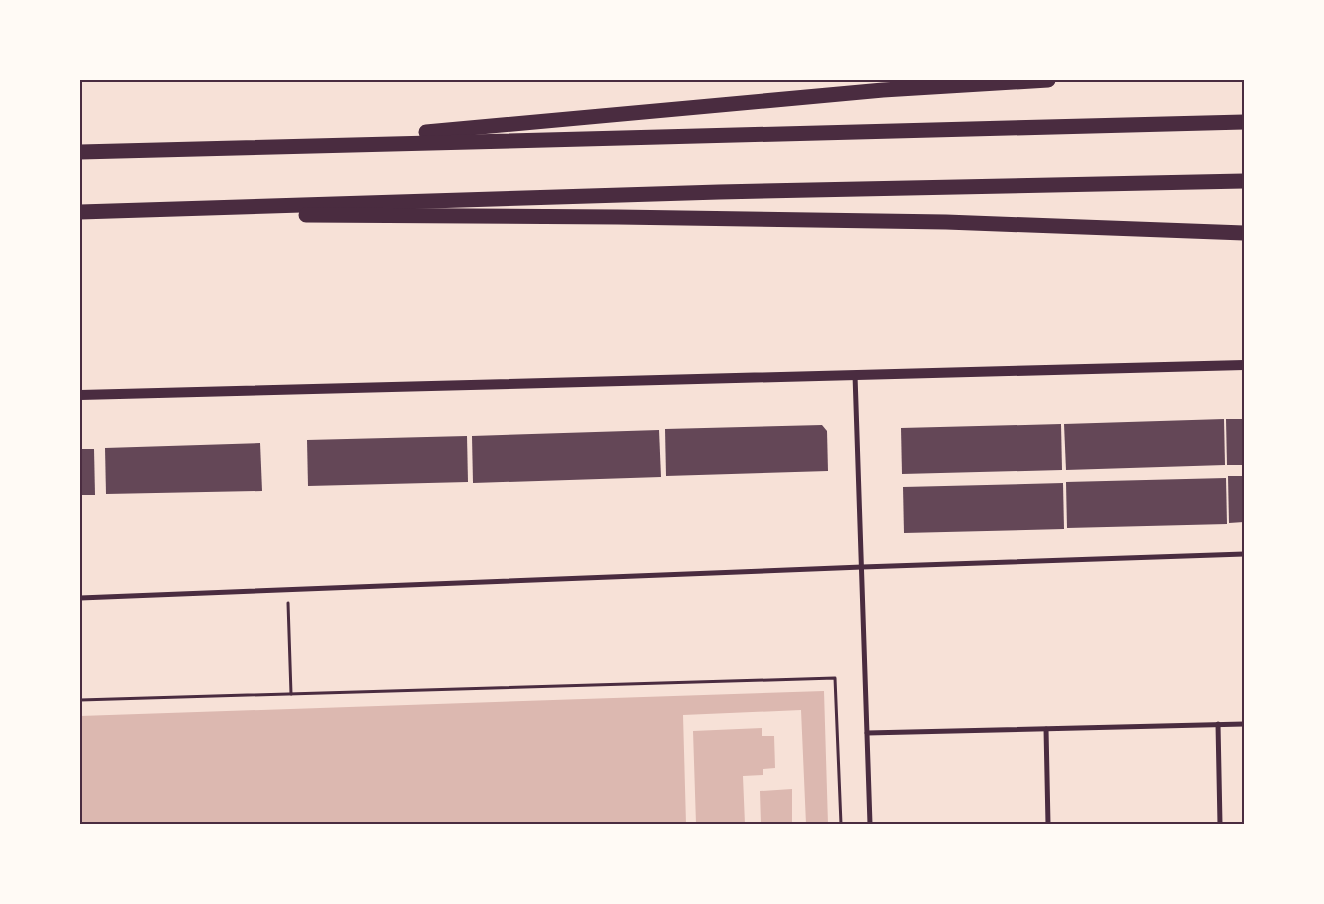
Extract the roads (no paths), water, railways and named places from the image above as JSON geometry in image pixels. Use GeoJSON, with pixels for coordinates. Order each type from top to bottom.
{"type":"FeatureCollection","features":[{"type":"Feature","properties":{"kind":"highway"},"geometry":{"type":"LineString","coordinates":[[80,151],[437,132],[884,90],[1048,80]]}},
{"type":"Feature","properties":{"kind":"highway"},"geometry":{"type":"LineString","coordinates":[[80,151],[1244,122]]}},
{"type":"Feature","properties":{"kind":"highway"},"geometry":{"type":"LineString","coordinates":[[80,213],[709,193],[1244,181]]}},
{"type":"Feature","properties":{"kind":"highway"},"geometry":{"type":"LineString","coordinates":[[80,213],[570,216],[946,222],[1244,233]]}},
{"type":"Feature","properties":{"kind":"main road"},"geometry":{"type":"LineString","coordinates":[[80,395],[1244,365]]}},
{"type":"Feature","properties":{"kind":"street"},"geometry":{"type":"LineString","coordinates":[[854,375],[870,824]]}},
{"type":"Feature","properties":{"kind":"street"},"geometry":{"type":"LineString","coordinates":[[80,598],[1244,554]]}},
{"type":"Feature","properties":{"kind":"street"},"geometry":{"type":"LineString","coordinates":[[1218,724],[1220,824]]}},
{"type":"Feature","properties":{"kind":"street"},"geometry":{"type":"LineString","coordinates":[[867,733],[1244,724]]}},
{"type":"Feature","properties":{"kind":"street"},"geometry":{"type":"LineString","coordinates":[[1046,729],[1048,824]]}}]}
